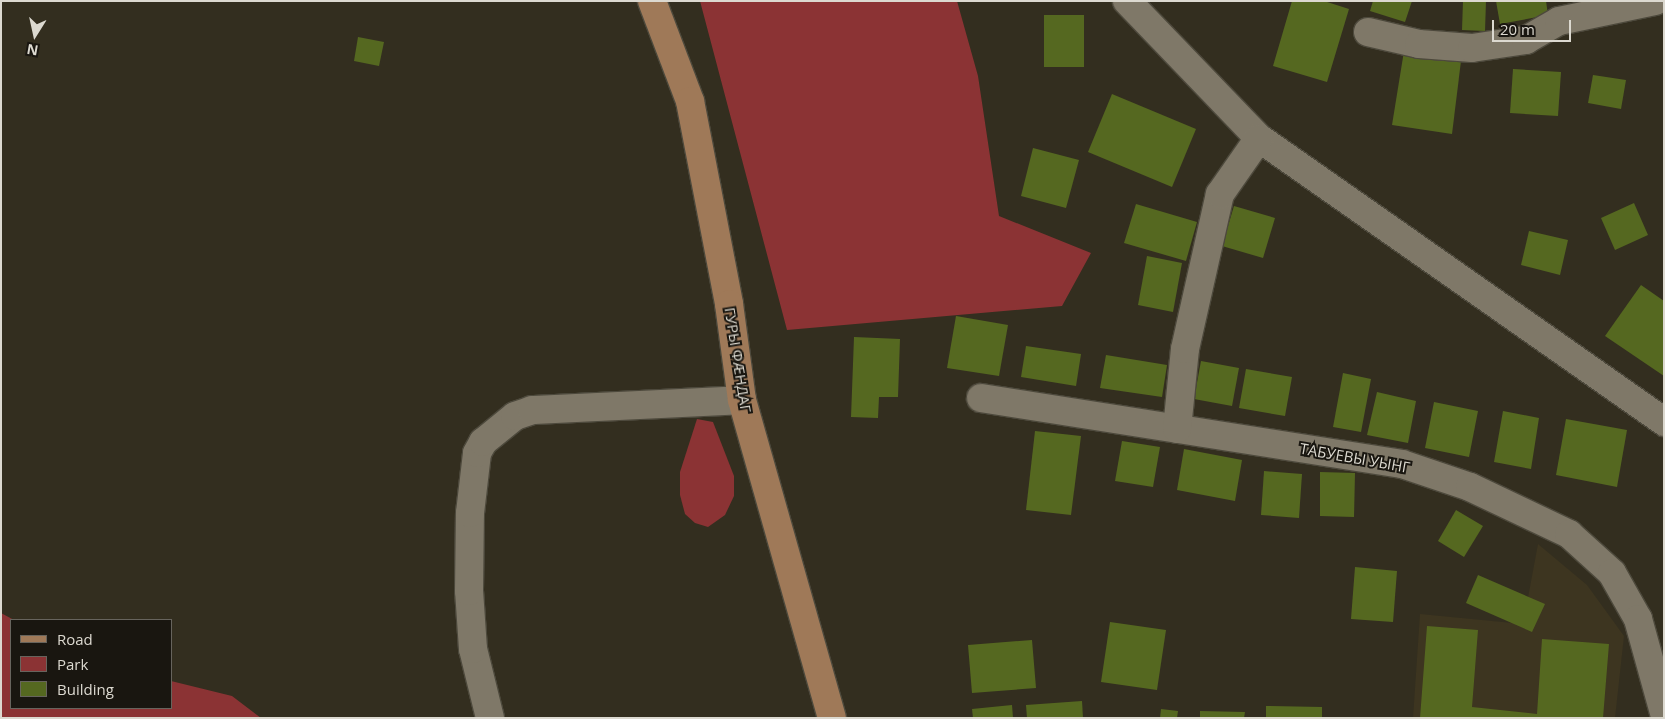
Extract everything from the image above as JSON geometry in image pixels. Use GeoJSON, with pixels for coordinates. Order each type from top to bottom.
{"type":"FeatureCollection","features":[{"type":"Feature","properties":{"kind":"main road","name":"ГУРЫ ФӔНДАГ"},"geometry":{"type":"LineString","coordinates":[[652,1],[690,101],[729,304],[742,400],[832,718]]}},
{"type":"Feature","properties":{"kind":"street"},"geometry":{"type":"LineString","coordinates":[[1128,1],[1258,138],[1664,422]]}},
{"type":"Feature","properties":{"kind":"street"},"geometry":{"type":"LineString","coordinates":[[1368,32],[1420,44],[1472,48],[1526,40],[1558,21],[1655,1]]}},
{"type":"Feature","properties":{"kind":"street"},"geometry":{"type":"LineString","coordinates":[[1177,429],[1185,349],[1220,194],[1258,138]]}},
{"type":"Feature","properties":{"kind":"street","name":"ТАБУЕВЫ УЫНГ"},"geometry":{"type":"LineString","coordinates":[[981,398],[1402,464],[1470,487],[1569,534],[1612,573],[1638,620],[1662,715]]}},
{"type":"Feature","properties":{"kind":"street"},"geometry":{"type":"LineString","coordinates":[[490,718],[473,649],[469,592],[470,513],[477,453],[483,442],[515,416],[532,410],[742,400]]}},
{"type":"Feature","properties":{"kind":"shaded area"},"geometry":{"type":"Polygon","coordinates":[[[1538,544],[1587,585],[1624,636],[1615,718],[1413,718],[1420,614],[1523,624],[1538,544]]]}},
{"type":"Feature","properties":{"kind":"green space"},"geometry":{"type":"Polygon","coordinates":[[[700,1],[957,1],[978,76],[999,216],[1091,253],[1062,306],[787,330],[700,1]]]}},
{"type":"Feature","properties":{"kind":"green space"},"geometry":{"type":"Polygon","coordinates":[[[697,419],[713,422],[734,476],[734,496],[725,515],[708,527],[695,523],[685,514],[680,495],[680,472],[697,419]]]}},
{"type":"Feature","properties":{"kind":"green space"},"geometry":{"type":"Polygon","coordinates":[[[1,613],[12,619],[10,619],[10,709],[172,709],[172,681],[232,696],[261,718],[1,718],[1,613]]]}},
{"type":"Feature","properties":{"kind":"building"},"geometry":{"type":"Polygon","coordinates":[[[1292,1],[1324,1],[1349,9],[1327,82],[1273,66],[1292,1]]]}},
{"type":"Feature","properties":{"kind":"building"},"geometry":{"type":"Polygon","coordinates":[[[1373,1],[1412,1],[1405,22],[1370,11],[1373,1]]]}},
{"type":"Feature","properties":{"kind":"building"},"geometry":{"type":"Polygon","coordinates":[[[1463,1],[1486,1],[1485,31],[1462,30],[1463,1]]]}},
{"type":"Feature","properties":{"kind":"building"},"geometry":{"type":"Polygon","coordinates":[[[1496,1],[1546,1],[1548,15],[1500,24],[1496,1]]]}},
{"type":"Feature","properties":{"kind":"building"},"geometry":{"type":"Polygon","coordinates":[[[1044,15],[1084,15],[1084,67],[1044,67],[1044,15]]]}},
{"type":"Feature","properties":{"kind":"building"},"geometry":{"type":"Polygon","coordinates":[[[358,37],[384,42],[379,66],[354,61],[358,37]]]}},
{"type":"Feature","properties":{"kind":"building"},"geometry":{"type":"Polygon","coordinates":[[[1404,51],[1461,61],[1452,134],[1392,125],[1404,51]]]}},
{"type":"Feature","properties":{"kind":"building"},"geometry":{"type":"Polygon","coordinates":[[[1513,69],[1561,72],[1558,116],[1510,113],[1513,69]]]}},
{"type":"Feature","properties":{"kind":"building"},"geometry":{"type":"Polygon","coordinates":[[[1593,75],[1626,80],[1621,109],[1588,103],[1593,75]]]}},
{"type":"Feature","properties":{"kind":"building"},"geometry":{"type":"Polygon","coordinates":[[[1112,94],[1196,129],[1172,187],[1088,152],[1112,94]]]}},
{"type":"Feature","properties":{"kind":"building"},"geometry":{"type":"Polygon","coordinates":[[[1033,148],[1079,160],[1066,208],[1021,196],[1033,148]]]}},
{"type":"Feature","properties":{"kind":"building"},"geometry":{"type":"Polygon","coordinates":[[[1634,203],[1648,235],[1615,250],[1601,218],[1634,203]]]}},
{"type":"Feature","properties":{"kind":"building"},"geometry":{"type":"Polygon","coordinates":[[[1136,204],[1197,222],[1186,261],[1124,243],[1136,204]]]}},
{"type":"Feature","properties":{"kind":"building"},"geometry":{"type":"Polygon","coordinates":[[[1234,206],[1275,218],[1263,258],[1222,246],[1234,206]]]}},
{"type":"Feature","properties":{"kind":"building"},"geometry":{"type":"Polygon","coordinates":[[[1529,231],[1568,240],[1560,275],[1521,265],[1529,231]]]}},
{"type":"Feature","properties":{"kind":"building"},"geometry":{"type":"Polygon","coordinates":[[[1147,256],[1182,263],[1173,312],[1138,305],[1147,256]]]}},
{"type":"Feature","properties":{"kind":"building"},"geometry":{"type":"Polygon","coordinates":[[[1641,285],[1664,301],[1664,376],[1605,336],[1641,285]]]}},
{"type":"Feature","properties":{"kind":"building"},"geometry":{"type":"Polygon","coordinates":[[[956,316],[1008,325],[999,376],[947,368],[956,316]]]}},
{"type":"Feature","properties":{"kind":"building"},"geometry":{"type":"Polygon","coordinates":[[[854,337],[900,339],[898,397],[879,397],[878,418],[851,417],[854,337]]]}},
{"type":"Feature","properties":{"kind":"building"},"geometry":{"type":"Polygon","coordinates":[[[1026,346],[1081,354],[1076,386],[1021,377],[1026,346]]]}},
{"type":"Feature","properties":{"kind":"building"},"geometry":{"type":"Polygon","coordinates":[[[1106,355],[1167,365],[1162,397],[1100,388],[1106,355]]]}},
{"type":"Feature","properties":{"kind":"building"},"geometry":{"type":"Polygon","coordinates":[[[1201,361],[1239,368],[1232,406],[1194,399],[1201,361]]]}},
{"type":"Feature","properties":{"kind":"building"},"geometry":{"type":"Polygon","coordinates":[[[1246,369],[1292,377],[1285,416],[1239,408],[1246,369]]]}},
{"type":"Feature","properties":{"kind":"building"},"geometry":{"type":"Polygon","coordinates":[[[1343,373],[1371,379],[1361,432],[1333,427],[1343,373]]]}},
{"type":"Feature","properties":{"kind":"building"},"geometry":{"type":"Polygon","coordinates":[[[1377,392],[1416,401],[1408,443],[1367,435],[1377,392]]]}},
{"type":"Feature","properties":{"kind":"building"},"geometry":{"type":"Polygon","coordinates":[[[1434,402],[1478,411],[1469,457],[1425,448],[1434,402]]]}},
{"type":"Feature","properties":{"kind":"building"},"geometry":{"type":"Polygon","coordinates":[[[1503,411],[1539,418],[1531,469],[1494,462],[1503,411]]]}},
{"type":"Feature","properties":{"kind":"building"},"geometry":{"type":"Polygon","coordinates":[[[1566,419],[1627,430],[1617,487],[1556,475],[1566,419]]]}},
{"type":"Feature","properties":{"kind":"building"},"geometry":{"type":"Polygon","coordinates":[[[1035,431],[1081,436],[1071,515],[1026,510],[1035,431]]]}},
{"type":"Feature","properties":{"kind":"building"},"geometry":{"type":"Polygon","coordinates":[[[1122,441],[1160,447],[1153,487],[1115,481],[1122,441]]]}},
{"type":"Feature","properties":{"kind":"building"},"geometry":{"type":"Polygon","coordinates":[[[1184,449],[1242,460],[1235,501],[1177,490],[1184,449]]]}},
{"type":"Feature","properties":{"kind":"building"},"geometry":{"type":"Polygon","coordinates":[[[1264,471],[1302,474],[1299,518],[1261,515],[1264,471]]]}},
{"type":"Feature","properties":{"kind":"building"},"geometry":{"type":"Polygon","coordinates":[[[1320,472],[1355,473],[1354,517],[1320,516],[1320,472]]]}},
{"type":"Feature","properties":{"kind":"building"},"geometry":{"type":"Polygon","coordinates":[[[1456,510],[1483,526],[1464,557],[1438,541],[1456,510]]]}},
{"type":"Feature","properties":{"kind":"building"},"geometry":{"type":"Polygon","coordinates":[[[1355,567],[1397,571],[1393,622],[1351,619],[1355,567]]]}},
{"type":"Feature","properties":{"kind":"building"},"geometry":{"type":"Polygon","coordinates":[[[1478,575],[1545,604],[1532,632],[1466,603],[1478,575]]]}},
{"type":"Feature","properties":{"kind":"building"},"geometry":{"type":"Polygon","coordinates":[[[1110,622],[1166,630],[1157,690],[1101,682],[1110,622]]]}},
{"type":"Feature","properties":{"kind":"building"},"geometry":{"type":"Polygon","coordinates":[[[1427,626],[1478,630],[1472,707],[1537,714],[1542,639],[1609,644],[1603,718],[1420,718],[1427,626]]]}},
{"type":"Feature","properties":{"kind":"building"},"geometry":{"type":"Polygon","coordinates":[[[1032,640],[1036,688],[972,693],[968,645],[1032,640]]]}},
{"type":"Feature","properties":{"kind":"building"},"geometry":{"type":"Polygon","coordinates":[[[1082,701],[1083,718],[1027,718],[1026,705],[1082,701]]]}},
{"type":"Feature","properties":{"kind":"building"},"geometry":{"type":"Polygon","coordinates":[[[1012,705],[1013,718],[973,718],[972,709],[1012,705]]]}},
{"type":"Feature","properties":{"kind":"building"},"geometry":{"type":"Polygon","coordinates":[[[1266,706],[1322,707],[1322,718],[1266,718],[1266,706]]]}},
{"type":"Feature","properties":{"kind":"building"},"geometry":{"type":"Polygon","coordinates":[[[1161,709],[1178,711],[1177,718],[1160,718],[1161,709]]]}},
{"type":"Feature","properties":{"kind":"building"},"geometry":{"type":"Polygon","coordinates":[[[1200,711],[1245,712],[1244,718],[1200,718],[1200,711]]]}}]}
